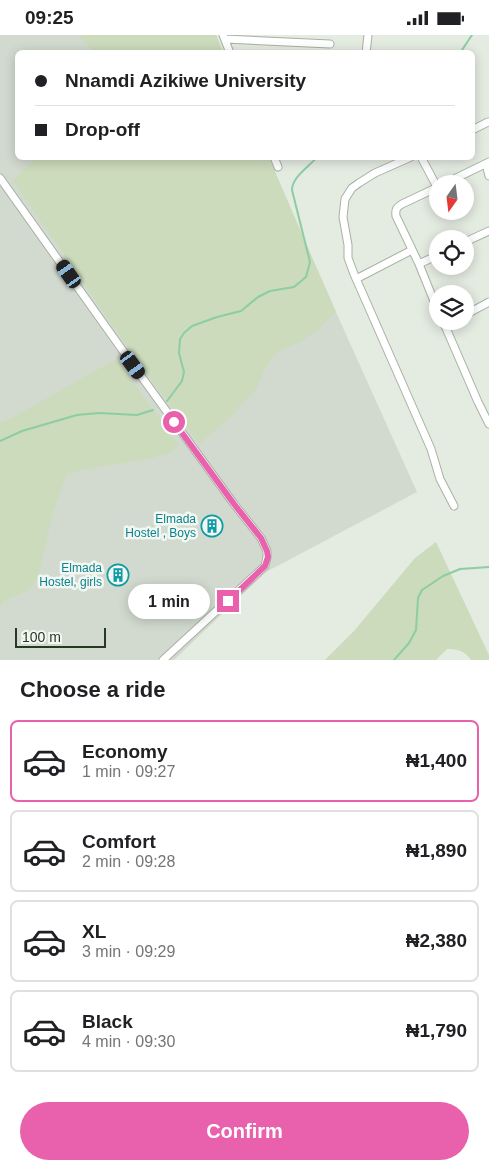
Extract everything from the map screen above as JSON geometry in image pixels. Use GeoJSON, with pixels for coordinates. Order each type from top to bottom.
{"type":"FeatureCollection","features":[{"type":"Feature","properties":{"kind":"street"},"geometry":{"type":"LineString","coordinates":[[366,50],[368,35]]}},
{"type":"Feature","properties":{"kind":"street"},"geometry":{"type":"LineString","coordinates":[[229,50],[224,37],[330,43]]}},
{"type":"Feature","properties":{"kind":"street"},"geometry":{"type":"LineString","coordinates":[[475,129],[488,121]]}},
{"type":"Feature","properties":{"kind":"street"},"geometry":{"type":"LineString","coordinates":[[275,160],[278,167]]}},
{"type":"Feature","properties":{"kind":"street"},"geometry":{"type":"LineString","coordinates":[[404,160],[375,173],[352,188],[346,199],[343,217],[348,245],[348,258],[431,449],[440,479],[454,506]]}},
{"type":"Feature","properties":{"kind":"street"},"geometry":{"type":"LineString","coordinates":[[423,160],[431,175]]}},
{"type":"Feature","properties":{"kind":"street"},"geometry":{"type":"LineString","coordinates":[[462,175],[487,163],[489,175]]}},
{"type":"Feature","properties":{"kind":"street"},"geometry":{"type":"LineString","coordinates":[[0,178],[133,365],[261,538],[267,551],[268,557],[265,566],[163,660]]}},
{"type":"Feature","properties":{"kind":"street"},"geometry":{"type":"LineString","coordinates":[[429,191],[397,207],[396,211],[396,216],[429,288]]}},
{"type":"Feature","properties":{"kind":"street"},"geometry":{"type":"LineString","coordinates":[[474,238],[489,231]]}},
{"type":"Feature","properties":{"kind":"street"},"geometry":{"type":"LineString","coordinates":[[356,279],[412,249]]}},
{"type":"Feature","properties":{"kind":"street"},"geometry":{"type":"LineString","coordinates":[[419,263],[429,259]]}},
{"type":"Feature","properties":{"kind":"street"},"geometry":{"type":"LineString","coordinates":[[474,310],[489,302]]}},
{"type":"Feature","properties":{"kind":"street"},"geometry":{"type":"LineString","coordinates":[[446,330],[489,424]]}},
{"type":"Feature","properties":{"kind":"shaded area"},"geometry":{"type":"Polygon","coordinates":[[[0,35],[216,35],[222,50],[15,50],[15,160],[270,160],[417,492],[266,572],[174,660],[0,660],[0,35]]]}},
{"type":"Feature","properties":{"kind":"green space"},"geometry":{"type":"Polygon","coordinates":[[[78,35],[216,35],[222,50],[91,50],[78,35]]]}},
{"type":"Feature","properties":{"kind":"green space"},"geometry":{"type":"Polygon","coordinates":[[[34,160],[270,160],[336,312],[318,330],[300,342],[277,352],[265,368],[257,388],[228,420],[199,444],[130,351],[13,181],[34,160]]]}},
{"type":"Feature","properties":{"kind":"green space"},"geometry":{"type":"Polygon","coordinates":[[[116,359],[179,445],[170,453],[143,460],[67,474],[53,512],[38,579],[27,591],[4,601],[0,607],[0,423],[116,359]]]}},
{"type":"Feature","properties":{"kind":"green space"},"geometry":{"type":"Polygon","coordinates":[[[436,542],[489,655],[489,660],[471,660],[461,651],[447,649],[436,660],[325,660],[354,631],[415,558],[436,542]]]}},
{"type":"Feature","properties":{"kind":"waterway"},"geometry":{"type":"LineString","coordinates":[[462,50],[472,35]]}},
{"type":"Feature","properties":{"kind":"waterway"},"geometry":{"type":"LineString","coordinates":[[167,401],[182,381],[184,372],[179,353],[180,339],[184,333],[192,326],[241,311],[258,297],[270,291],[294,287],[306,277],[310,262],[292,190],[298,176],[314,160]]}},
{"type":"Feature","properties":{"kind":"waterway"},"geometry":{"type":"LineString","coordinates":[[0,441],[22,431],[77,415],[99,413],[137,415],[153,410]]}},
{"type":"Feature","properties":{"kind":"waterway"},"geometry":{"type":"LineString","coordinates":[[394,660],[409,643],[416,630],[418,598],[422,590],[443,576],[460,569],[489,567]]}},
{"type":"Feature","properties":{"kind":"place","name":"Elmada Hostel , Boys"},"geometry":{"type":"Point","coordinates":[212,526]}},
{"type":"Feature","properties":{"kind":"place","name":"Elmada Hostel, girls"},"geometry":{"type":"Point","coordinates":[118,575]}},
{"type":"Feature","properties":{"kind":"route"},"geometry":{"type":"LineString","coordinates":[[174,422],[261,538],[267,551],[268,557],[265,566],[228,601]]}}]}
